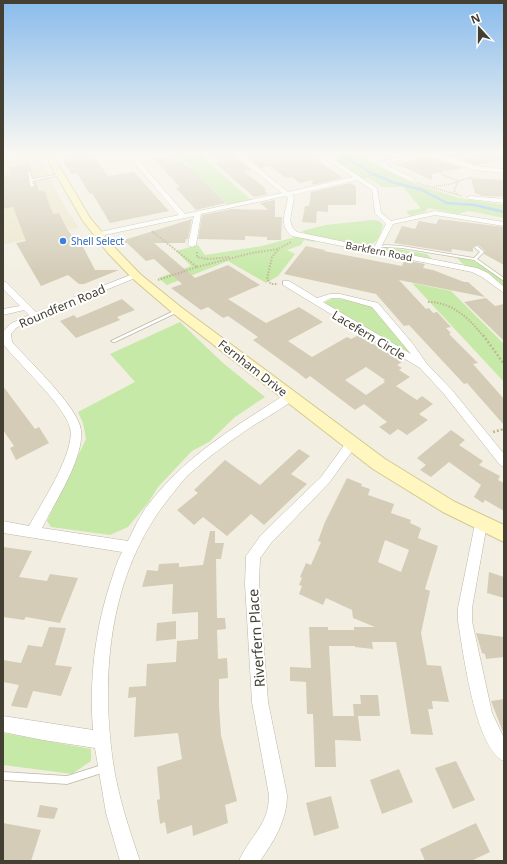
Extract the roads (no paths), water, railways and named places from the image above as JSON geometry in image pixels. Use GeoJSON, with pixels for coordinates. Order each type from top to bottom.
{"type":"FeatureCollection","features":[{"type":"Feature","properties":{"kind":"street","name":"Fernham Drive"},"geometry":{"type":"LineString","coordinates":[[70,192],[86,220],[98,235],[141,280],[178,311],[290,397],[419,490],[482,524],[504,534]]}},
{"type":"Feature","properties":{"kind":"street"},"geometry":{"type":"LineString","coordinates":[[163,192],[184,217]]}},
{"type":"Feature","properties":{"kind":"street"},"geometry":{"type":"LineString","coordinates":[[98,235],[290,192]]}},
{"type":"Feature","properties":{"kind":"street"},"geometry":{"type":"LineString","coordinates":[[375,192],[377,214],[383,220],[390,223],[434,212],[504,224]]}},
{"type":"Feature","properties":{"kind":"street","name":"Barkfern Road"},"geometry":{"type":"LineString","coordinates":[[287,193],[291,197],[291,202],[286,225],[291,232],[303,236],[377,249],[474,270],[485,276],[504,291]]}},
{"type":"Feature","properties":{"kind":"street"},"geometry":{"type":"LineString","coordinates":[[470,198],[504,201]]}},
{"type":"Feature","properties":{"kind":"street"},"geometry":{"type":"LineString","coordinates":[[192,245],[198,214]]}},
{"type":"Feature","properties":{"kind":"street"},"geometry":{"type":"LineString","coordinates":[[377,249],[390,223]]}},
{"type":"Feature","properties":{"kind":"street","name":"Roundfern Road"},"geometry":{"type":"LineString","coordinates":[[33,531],[68,464],[77,436],[76,427],[68,412],[6,339],[6,334],[14,326],[35,316],[141,280]]}},
{"type":"Feature","properties":{"kind":"street"},"geometry":{"type":"LineString","coordinates":[[3,284],[35,316]]}},
{"type":"Feature","properties":{"kind":"street","name":"Lacefern Circle"},"geometry":{"type":"LineString","coordinates":[[286,284],[423,366]]}},
{"type":"Feature","properties":{"kind":"street","name":"Lacefern Circle"},"geometry":{"type":"LineString","coordinates":[[316,302],[330,296],[340,296],[375,305],[410,346],[423,366],[448,392],[504,462]]}},
{"type":"Feature","properties":{"kind":"street"},"geometry":{"type":"LineString","coordinates":[[3,312],[26,306]]}},
{"type":"Feature","properties":{"kind":"street"},"geometry":{"type":"LineString","coordinates":[[130,861],[121,836],[105,768],[101,740],[98,699],[102,647],[109,611],[131,548],[154,507],[181,475],[200,457],[226,438],[290,397]]}},
{"type":"Feature","properties":{"kind":"street","name":"Riverfern Place"},"geometry":{"type":"LineString","coordinates":[[249,861],[268,833],[278,809],[278,795],[260,702],[252,584],[253,556],[266,539],[325,480],[352,443]]}},
{"type":"Feature","properties":{"kind":"street"},"geometry":{"type":"LineString","coordinates":[[482,524],[465,608],[465,621],[484,715],[498,744],[504,752]]}},
{"type":"Feature","properties":{"kind":"street"},"geometry":{"type":"LineString","coordinates":[[3,527],[131,548]]}},
{"type":"Feature","properties":{"kind":"street"},"geometry":{"type":"LineString","coordinates":[[3,724],[101,740]]}},
{"type":"Feature","properties":{"kind":"lane"},"geometry":{"type":"LineString","coordinates":[[377,249],[402,247],[475,259],[504,280]]}},
{"type":"Feature","properties":{"kind":"lane"},"geometry":{"type":"LineString","coordinates":[[475,259],[482,252],[476,247]]}},
{"type":"Feature","properties":{"kind":"lane"},"geometry":{"type":"LineString","coordinates":[[113,341],[178,311]]}},
{"type":"Feature","properties":{"kind":"lane"},"geometry":{"type":"LineString","coordinates":[[3,776],[67,780],[105,768]]}},
{"type":"Feature","properties":{"kind":"waterway"},"geometry":{"type":"LineString","coordinates":[[426,192],[447,203],[475,205],[504,212]]}},
{"type":"Feature","properties":{"kind":"place","name":"Shell Select"},"geometry":{"type":"Point","coordinates":[63,241]}}]}
